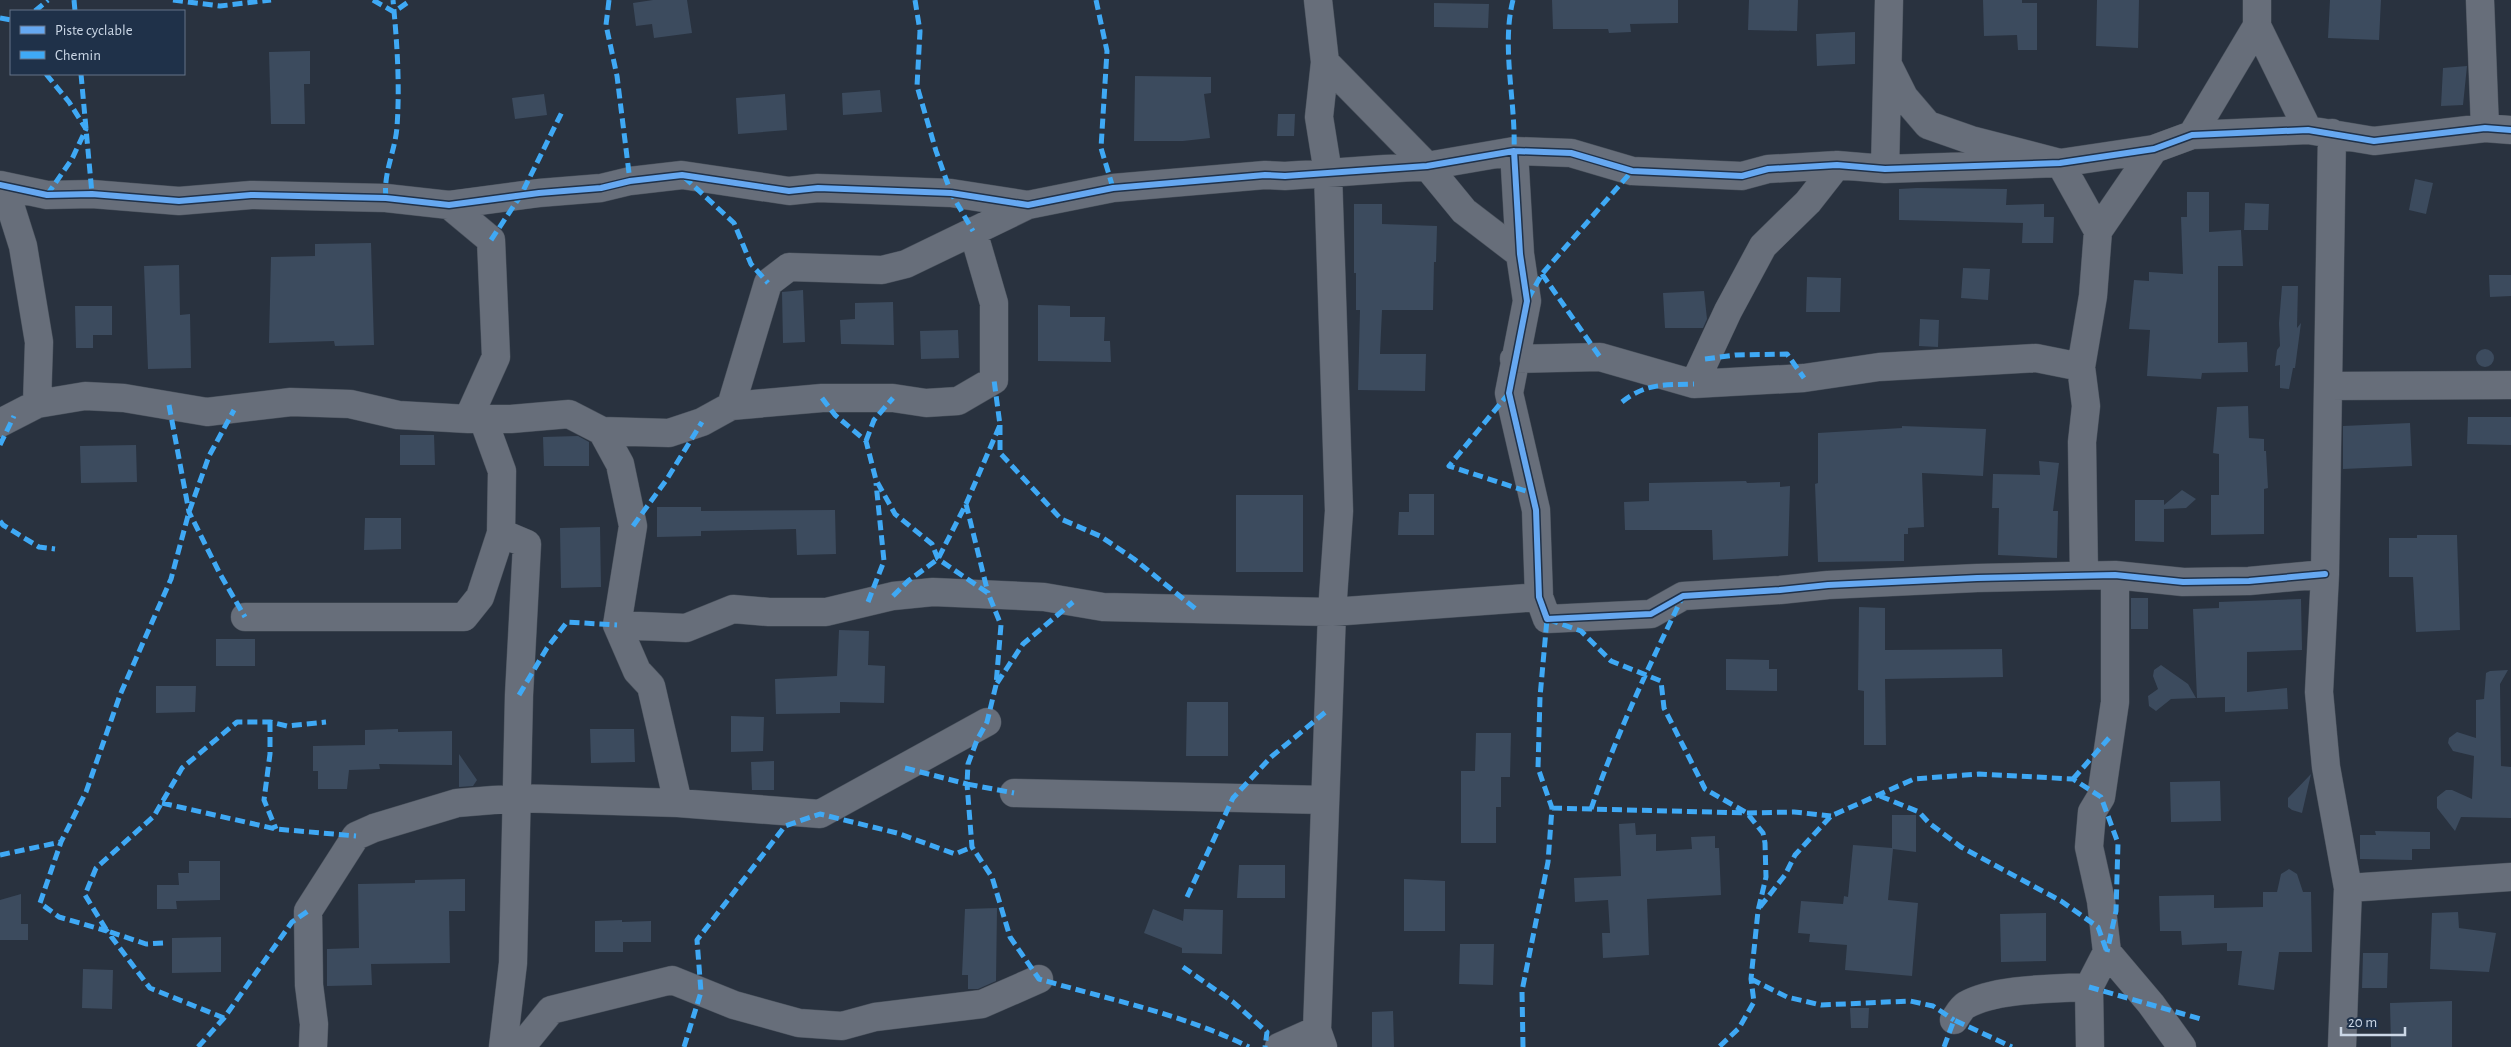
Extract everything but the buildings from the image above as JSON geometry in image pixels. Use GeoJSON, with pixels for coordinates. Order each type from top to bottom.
{"type":"FeatureCollection","features":[{"type":"Feature","properties":{"kind":"street"},"geometry":{"type":"LineString","coordinates":[[1279,1047],[1320,1038],[1325,800],[1332,612],[1339,511],[1328,173],[1319,117],[1325,62],[1318,0]]}},
{"type":"Feature","properties":{"kind":"street"},"geometry":{"type":"LineString","coordinates":[[1885,169],[1889,0]]}},
{"type":"Feature","properties":{"kind":"street"},"geometry":{"type":"LineString","coordinates":[[731,406],[768,282],[789,267],[882,270],[906,264],[1028,204],[1113,188],[1265,175],[1427,166],[1514,151],[1571,153],[1632,171],[1742,176],[1768,169],[1837,165],[1885,169],[2060,164],[2154,149],[2192,134],[2320,131],[2374,141],[2498,129],[2480,0]]}},
{"type":"Feature","properties":{"kind":"street"},"geometry":{"type":"LineString","coordinates":[[2257,13],[2320,131],[2329,386],[2325,574],[2320,692],[2326,767],[2348,888],[2342,1047]]}},
{"type":"Feature","properties":{"kind":"street"},"geometry":{"type":"LineString","coordinates":[[2192,134],[2257,13]]}},
{"type":"Feature","properties":{"kind":"street"},"geometry":{"type":"LineString","coordinates":[[1325,62],[1427,166],[1464,211],[1520,254]]}},
{"type":"Feature","properties":{"kind":"street"},"geometry":{"type":"LineString","coordinates":[[1888,65],[1904,97],[1928,125],[1971,140],[2060,164],[2098,231]]}},
{"type":"Feature","properties":{"kind":"street"},"geometry":{"type":"LineString","coordinates":[[2084,576],[2082,442],[2086,406],[2081,367],[2093,296],[2098,231],[2154,149]]}},
{"type":"Feature","properties":{"kind":"street"},"geometry":{"type":"LineString","coordinates":[[1514,151],[1520,254],[1527,301],[1514,359],[1509,393],[1536,510],[1539,597],[1547,620],[1651,614],[1683,596],[1828,585],[2115,575],[2183,582],[2250,581],[2325,574]]}},
{"type":"Feature","properties":{"kind":"street"},"geometry":{"type":"LineString","coordinates":[[1694,384],[1728,311],[1763,246],[1808,202],[1837,165]]}},
{"type":"Feature","properties":{"kind":"street"},"geometry":{"type":"LineString","coordinates":[[2,186],[47,195],[92,194],[179,201],[251,195],[386,198],[449,205],[539,193],[601,188],[630,181],[682,175],[789,191],[818,188],[951,193],[1028,204]]}},
{"type":"Feature","properties":{"kind":"street"},"geometry":{"type":"LineString","coordinates":[[2,186],[23,246],[39,342],[37,404]]}},
{"type":"Feature","properties":{"kind":"street"},"geometry":{"type":"LineString","coordinates":[[246,617],[464,617],[480,597],[501,533],[502,471],[476,419],[496,357],[491,240],[449,205]]}},
{"type":"Feature","properties":{"kind":"street"},"geometry":{"type":"LineString","coordinates":[[0,424],[37,404],[85,396],[99,396],[207,412],[291,402],[350,404],[398,415],[476,419],[511,419],[569,414],[602,431],[669,433],[702,422],[731,406],[822,398],[893,398],[926,403],[958,401],[994,380],[994,303],[973,231]]}},
{"type":"Feature","properties":{"kind":"street"},"geometry":{"type":"LineString","coordinates":[[1514,359],[1600,357],[1694,384],[1804,378],[1879,367],[2036,358],[2081,367]]}},
{"type":"Feature","properties":{"kind":"street"},"geometry":{"type":"LineString","coordinates":[[2329,386],[2511,385]]}},
{"type":"Feature","properties":{"kind":"street"},"geometry":{"type":"LineString","coordinates":[[602,431],[620,464],[633,526],[617,625],[637,671],[651,686],[678,803]]}},
{"type":"Feature","properties":{"kind":"street"},"geometry":{"type":"LineString","coordinates":[[501,533],[527,544],[519,695],[513,963],[503,1047]]}},
{"type":"Feature","properties":{"kind":"street"},"geometry":{"type":"LineString","coordinates":[[2115,575],[2114,702],[2101,797],[2092,812],[2088,847],[2101,901],[2107,952],[2151,1004],[2182,1047]]}},
{"type":"Feature","properties":{"kind":"street"},"geometry":{"type":"LineString","coordinates":[[617,625],[686,628],[733,609],[769,612],[826,612],[893,596],[933,592],[1044,597],[1103,607],[1332,612],[1539,597]]}},
{"type":"Feature","properties":{"kind":"street"},"geometry":{"type":"LineString","coordinates":[[313,1047],[308,910],[356,836],[374,828],[457,803],[517,798],[678,803],[820,814],[987,722]]}},
{"type":"Feature","properties":{"kind":"street"},"geometry":{"type":"LineString","coordinates":[[1014,793],[1325,800]]}},
{"type":"Feature","properties":{"kind":"street"},"geometry":{"type":"LineString","coordinates":[[2348,888],[2511,877]]}},
{"type":"Feature","properties":{"kind":"street"},"geometry":{"type":"LineString","coordinates":[[2090,1047],[2089,986],[2107,952]]}},
{"type":"Feature","properties":{"kind":"street"},"geometry":{"type":"LineString","coordinates":[[521,1047],[551,1010],[672,980],[743,1008],[799,1023],[842,1026],[875,1017],[982,1004],[1039,979]]}},
{"type":"Feature","properties":{"kind":"street"},"geometry":{"type":"LineString","coordinates":[[1954,1020],[1964,1005],[1995,996],[2027,990],[2089,986]]}},
{"type":"Feature","properties":{"kind":"marked path"},"geometry":{"type":"LineString","coordinates":[[36,10],[48,0]]}},
{"type":"Feature","properties":{"kind":"marked path"},"geometry":{"type":"LineString","coordinates":[[74,0],[75,10]]}},
{"type":"Feature","properties":{"kind":"marked path"},"geometry":{"type":"LineString","coordinates":[[173,0],[220,6],[271,0]]}},
{"type":"Feature","properties":{"kind":"marked path"},"geometry":{"type":"LineString","coordinates":[[373,0],[394,12],[411,0]]}},
{"type":"Feature","properties":{"kind":"marked path"},"geometry":{"type":"LineString","coordinates":[[386,198],[386,180],[396,136],[398,111],[398,63],[393,0]]}},
{"type":"Feature","properties":{"kind":"marked path"},"geometry":{"type":"LineString","coordinates":[[609,0],[606,25],[617,76],[630,181]]}},
{"type":"Feature","properties":{"kind":"marked path"},"geometry":{"type":"LineString","coordinates":[[915,0],[920,31],[917,86],[936,151],[951,193],[973,231]]}},
{"type":"Feature","properties":{"kind":"marked path"},"geometry":{"type":"LineString","coordinates":[[1096,0],[1107,51],[1101,148],[1113,188]]}},
{"type":"Feature","properties":{"kind":"marked path"},"geometry":{"type":"LineString","coordinates":[[1513,0],[1508,37],[1514,151]]}},
{"type":"Feature","properties":{"kind":"marked path"},"geometry":{"type":"LineString","coordinates":[[0,18],[10,20]]}},
{"type":"Feature","properties":{"kind":"marked path"},"geometry":{"type":"LineString","coordinates":[[47,75],[69,102],[86,129],[72,159],[47,195]]}},
{"type":"Feature","properties":{"kind":"marked path"},"geometry":{"type":"LineString","coordinates":[[81,75],[92,194]]}},
{"type":"Feature","properties":{"kind":"marked path"},"geometry":{"type":"LineString","coordinates":[[491,240],[521,195],[562,112]]}},
{"type":"Feature","properties":{"kind":"marked path"},"geometry":{"type":"LineString","coordinates":[[1528,299],[1542,274],[1632,171]]}},
{"type":"Feature","properties":{"kind":"marked path"},"geometry":{"type":"LineString","coordinates":[[684,177],[734,223],[751,264],[768,283]]}},
{"type":"Feature","properties":{"kind":"marked path"},"geometry":{"type":"LineString","coordinates":[[1542,274],[1600,357]]}},
{"type":"Feature","properties":{"kind":"marked path"},"geometry":{"type":"LineString","coordinates":[[1705,359],[1735,355],[1787,354],[1804,378]]}},
{"type":"Feature","properties":{"kind":"marked path"},"geometry":{"type":"LineString","coordinates":[[893,596],[908,581],[938,559],[966,504],[1000,425],[994,380]]}},
{"type":"Feature","properties":{"kind":"marked path"},"geometry":{"type":"LineString","coordinates":[[1622,402],[1647,388],[1664,385],[1694,384]]}},
{"type":"Feature","properties":{"kind":"marked path"},"geometry":{"type":"LineString","coordinates":[[1509,393],[1449,466],[1532,493]]}},
{"type":"Feature","properties":{"kind":"marked path"},"geometry":{"type":"LineString","coordinates":[[822,398],[835,415],[866,441],[876,480],[895,514],[932,544],[938,559],[988,593],[1001,625],[996,685],[987,722],[977,740],[968,764],[967,784],[1014,793]]}},
{"type":"Feature","properties":{"kind":"marked path"},"geometry":{"type":"LineString","coordinates":[[866,441],[874,420],[893,398]]}},
{"type":"Feature","properties":{"kind":"marked path"},"geometry":{"type":"LineString","coordinates":[[169,405],[189,512],[220,574],[245,617]]}},
{"type":"Feature","properties":{"kind":"marked path"},"geometry":{"type":"LineString","coordinates":[[224,1018],[150,988],[107,931],[59,917],[40,903],[61,842],[86,792],[120,695],[171,579],[189,512],[209,456],[234,410]]}},
{"type":"Feature","properties":{"kind":"marked path"},"geometry":{"type":"LineString","coordinates":[[0,445],[14,416]]}},
{"type":"Feature","properties":{"kind":"marked path"},"geometry":{"type":"LineString","coordinates":[[633,526],[667,479],[702,422]]}},
{"type":"Feature","properties":{"kind":"marked path"},"geometry":{"type":"LineString","coordinates":[[1000,425],[1000,453],[1061,519],[1100,536],[1134,559],[1197,610]]}},
{"type":"Feature","properties":{"kind":"marked path"},"geometry":{"type":"LineString","coordinates":[[868,602],[884,561],[876,483]]}},
{"type":"Feature","properties":{"kind":"marked path"},"geometry":{"type":"LineString","coordinates":[[966,504],[988,593]]}},
{"type":"Feature","properties":{"kind":"marked path"},"geometry":{"type":"LineString","coordinates":[[0,521],[3,525],[39,547],[55,549]]}},
{"type":"Feature","properties":{"kind":"marked path"},"geometry":{"type":"LineString","coordinates":[[1591,809],[1622,728],[1683,596]]}},
{"type":"Feature","properties":{"kind":"marked path"},"geometry":{"type":"LineString","coordinates":[[997,683],[1023,644],[1073,602]]}},
{"type":"Feature","properties":{"kind":"marked path"},"geometry":{"type":"LineString","coordinates":[[1523,1047],[1522,991],[1548,862],[1552,808],[1538,768],[1540,697],[1547,619],[1581,631],[1611,661],[1661,681],[1664,708],[1705,789],[1747,813],[1763,833],[1766,877],[1758,911],[1751,979],[1754,1002],[1739,1028],[1719,1047]]}},
{"type":"Feature","properties":{"kind":"marked path"},"geometry":{"type":"LineString","coordinates":[[519,695],[547,648],[567,622],[617,625]]}},
{"type":"Feature","properties":{"kind":"marked path"},"geometry":{"type":"LineString","coordinates":[[1187,897],[1233,798],[1271,757],[1328,710]]}},
{"type":"Feature","properties":{"kind":"marked path"},"geometry":{"type":"LineString","coordinates":[[163,943],[146,944],[107,931],[85,895],[96,868],[154,816],[182,768],[237,722],[270,722],[287,726],[326,722]]}},
{"type":"Feature","properties":{"kind":"marked path"},"geometry":{"type":"LineString","coordinates":[[270,722],[270,754],[264,800],[276,829]]}},
{"type":"Feature","properties":{"kind":"marked path"},"geometry":{"type":"LineString","coordinates":[[2073,779],[2109,738]]}},
{"type":"Feature","properties":{"kind":"marked path"},"geometry":{"type":"LineString","coordinates":[[905,768],[967,784],[972,847],[992,877],[1010,937],[1039,979],[1173,1017],[1249,1047]]}},
{"type":"Feature","properties":{"kind":"marked path"},"geometry":{"type":"LineString","coordinates":[[1760,907],[1785,875],[1795,855],[1831,816],[1914,779],[1979,774],[2073,779],[2101,797],[2118,843],[2116,911],[2107,952]]}},
{"type":"Feature","properties":{"kind":"marked path"},"geometry":{"type":"LineString","coordinates":[[1880,796],[1919,812],[1929,823],[1961,847],[2061,901],[2098,927],[2107,952]]}},
{"type":"Feature","properties":{"kind":"marked path"},"geometry":{"type":"LineString","coordinates":[[162,803],[276,829],[356,836]]}},
{"type":"Feature","properties":{"kind":"marked path"},"geometry":{"type":"LineString","coordinates":[[1552,808],[1747,813],[1794,812],[1831,816]]}},
{"type":"Feature","properties":{"kind":"marked path"},"geometry":{"type":"LineString","coordinates":[[684,1047],[701,992],[697,940],[785,826],[820,814],[897,833],[955,854],[972,847]]}},
{"type":"Feature","properties":{"kind":"marked path"},"geometry":{"type":"LineString","coordinates":[[0,855],[61,842]]}},
{"type":"Feature","properties":{"kind":"marked path"},"geometry":{"type":"LineString","coordinates":[[198,1047],[224,1018],[292,922],[308,911]]}},
{"type":"Feature","properties":{"kind":"marked path"},"geometry":{"type":"LineString","coordinates":[[1183,967],[1233,1002],[1267,1032],[1265,1047]]}},
{"type":"Feature","properties":{"kind":"marked path"},"geometry":{"type":"LineString","coordinates":[[1751,979],[1787,997],[1821,1005],[1910,1001],[1933,1006],[1954,1020]]}},
{"type":"Feature","properties":{"kind":"marked path"},"geometry":{"type":"LineString","coordinates":[[2089,987],[2201,1019]]}},
{"type":"Feature","properties":{"kind":"marked path"},"geometry":{"type":"LineString","coordinates":[[1944,1047],[1954,1020],[2012,1047]]}},
{"type":"Feature","properties":{"kind":"cycle path"},"geometry":{"type":"LineString","coordinates":[[0,185],[47,195],[92,194],[179,201],[251,195],[386,198],[449,205],[539,193],[601,188],[630,181],[682,175],[789,191],[818,188],[951,193],[1028,205],[1113,188],[1265,175],[1285,176],[1427,166],[1514,151],[1571,153],[1632,171],[1742,176],[1768,169],[1837,165],[1885,169],[2060,163],[2154,149],[2192,135],[2308,130],[2374,141],[2485,128],[2511,130]]}},
{"type":"Feature","properties":{"kind":"cycle path"},"geometry":{"type":"LineString","coordinates":[[1514,151],[1520,254],[1527,301],[1509,393],[1536,510],[1539,597],[1547,619],[1651,614],[1683,596],[1828,585],[1977,578],[2115,575],[2183,582],[2249,581],[2325,574]]}}]}
